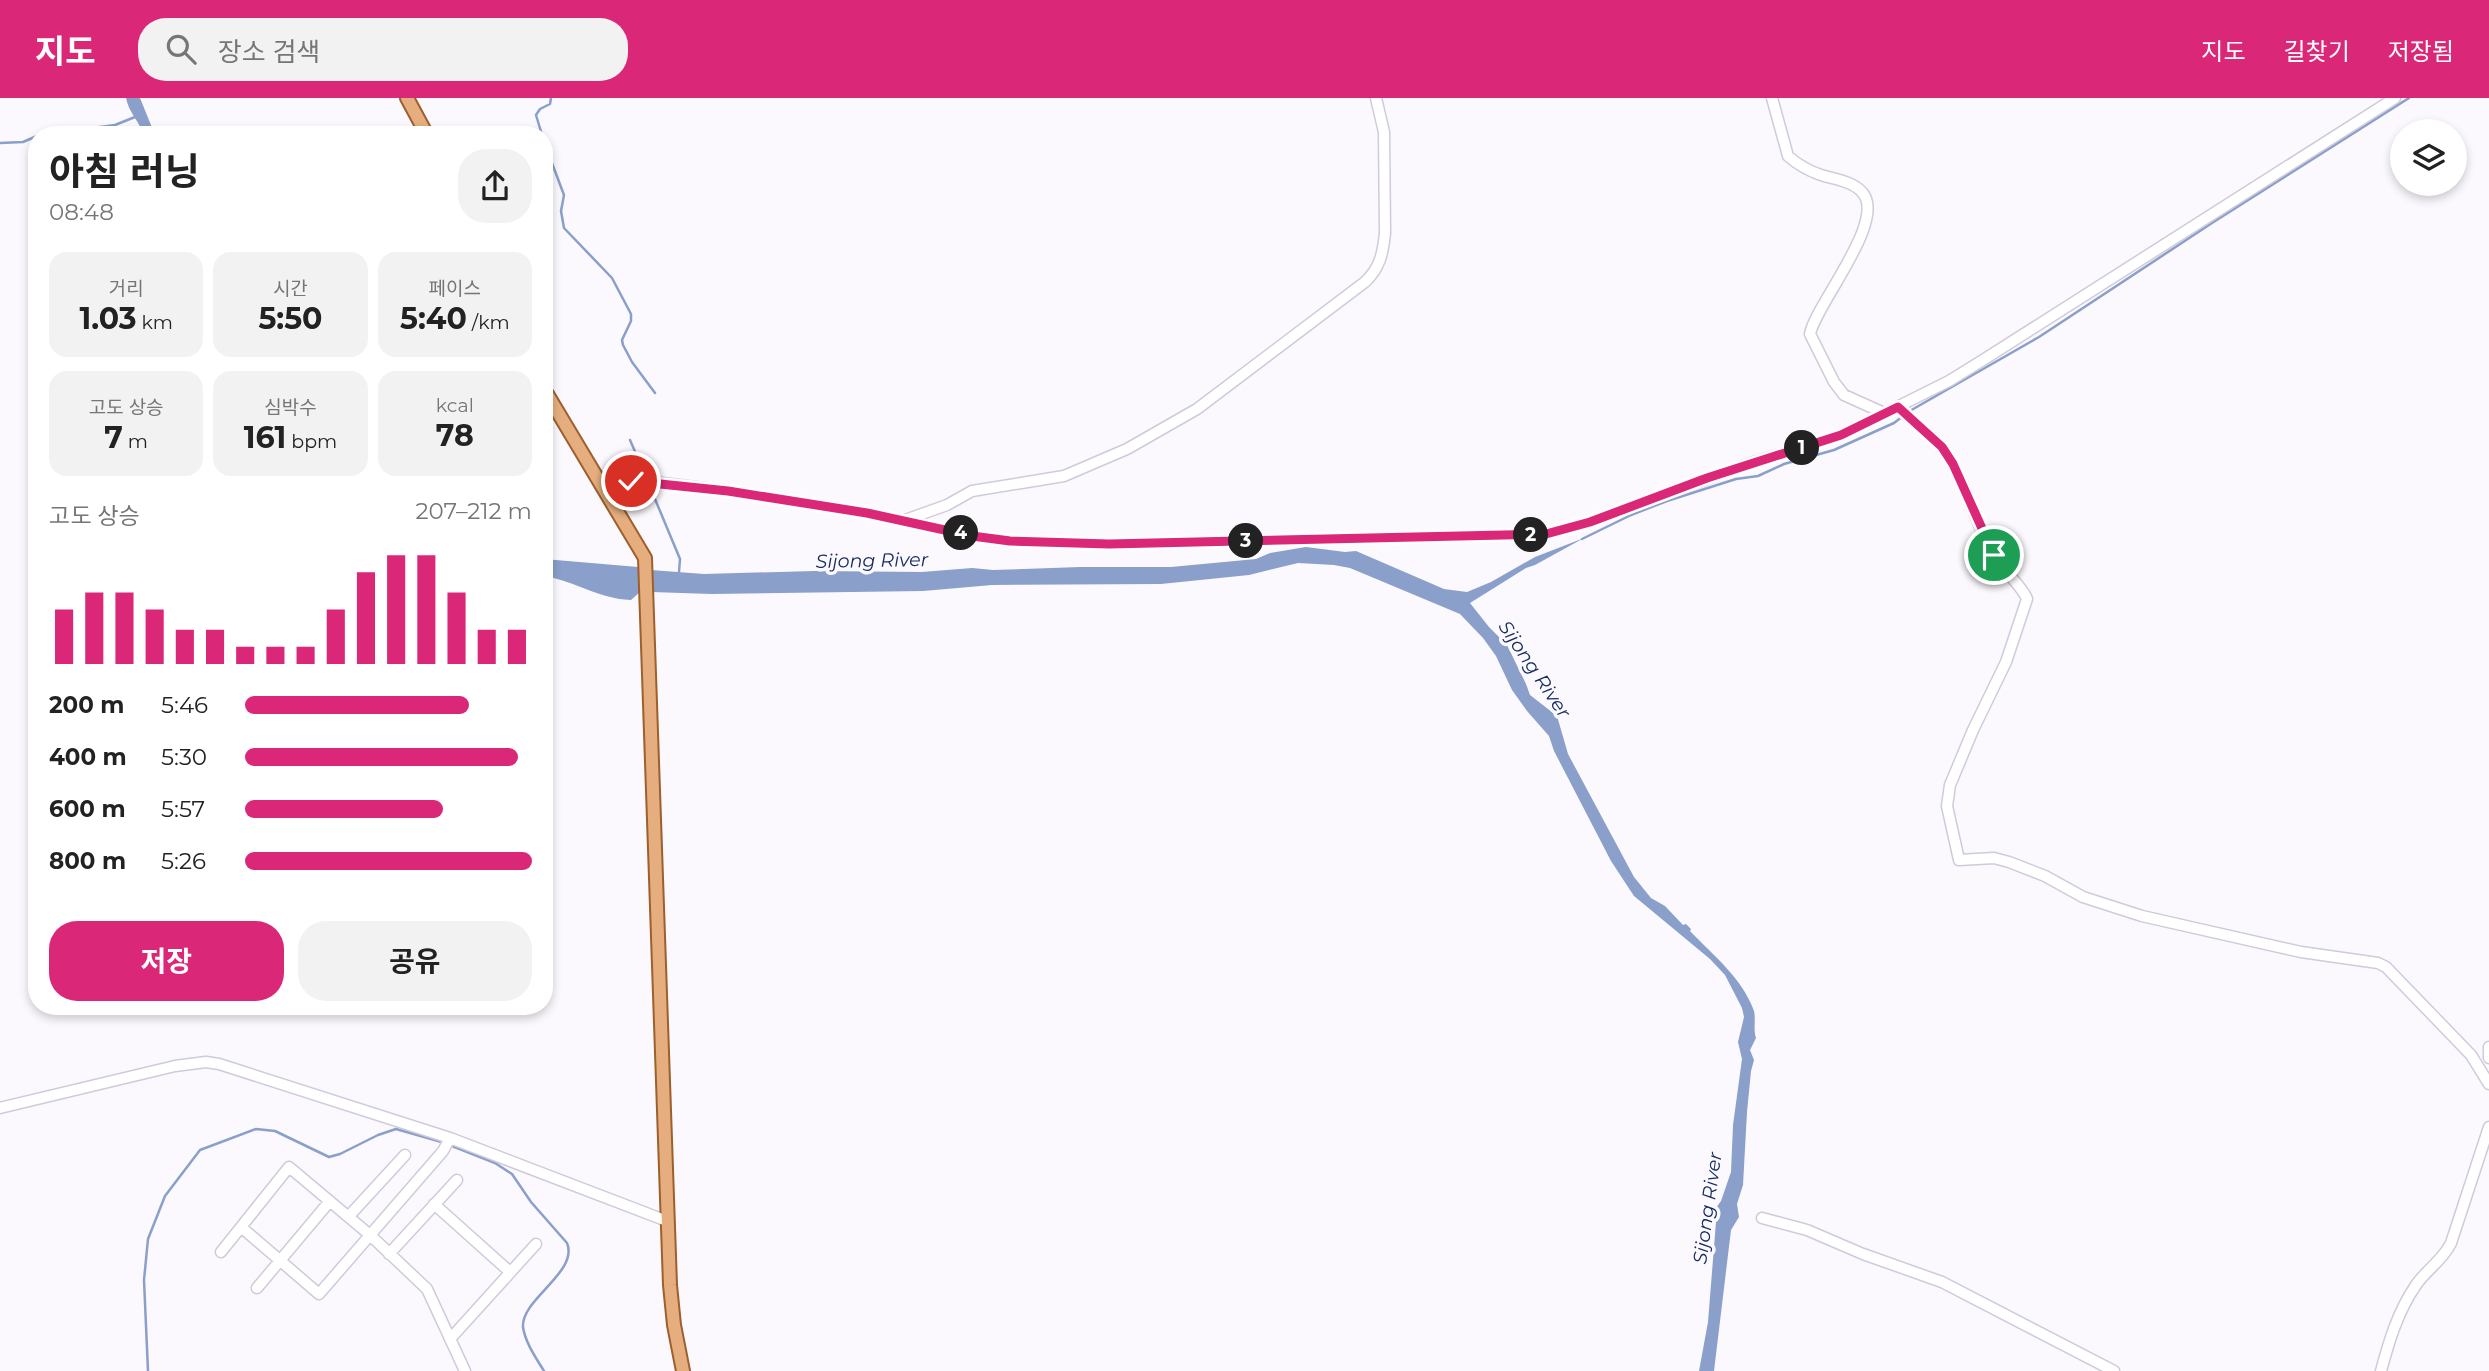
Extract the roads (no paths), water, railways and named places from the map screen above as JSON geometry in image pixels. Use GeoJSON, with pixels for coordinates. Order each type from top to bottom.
{"type":"FeatureCollection","features":[{"type":"Feature","properties":{"kind":"main road"},"geometry":{"type":"LineString","coordinates":[[407,98],[422,126]]}},
{"type":"Feature","properties":{"kind":"main road"},"geometry":{"type":"LineString","coordinates":[[553,404],[642,552],[646,565],[667,1221],[671,1306],[683,1371]]}},
{"type":"Feature","properties":{"kind":"street"},"geometry":{"type":"LineString","coordinates":[[905,520],[947,505],[972,491],[1064,476],[1127,449],[1197,409],[1365,282],[1377,268],[1384,248],[1385,233],[1384,132],[1377,98]]}},
{"type":"Feature","properties":{"kind":"street"},"geometry":{"type":"LineString","coordinates":[[1772,98],[1788,156],[1819,174],[1851,185],[1864,195],[1867,207],[1861,236],[1810,334],[1843,395],[1884,414]]}},
{"type":"Feature","properties":{"kind":"street"},"geometry":{"type":"LineString","coordinates":[[600,483],[647,481],[728,491],[905,520],[991,539],[1077,544],[1546,534],[1590,522],[1707,478],[1841,435],[1949,381],[2395,98]]}},
{"type":"Feature","properties":{"kind":"street"},"geometry":{"type":"LineString","coordinates":[[1898,407],[1942,447],[1953,464],[1994,555],[2009,577],[2026,594],[2027,599],[2006,662],[1950,785],[1947,806],[1959,860],[1994,858],[2009,862],[2045,876],[2083,897],[2142,916],[2301,952],[2378,962],[2386,967],[2471,1055],[2489,1084]]}},
{"type":"Feature","properties":{"kind":"street"},"geometry":{"type":"LineString","coordinates":[[2489,1047],[2489,1058]]}},
{"type":"Feature","properties":{"kind":"street"},"geometry":{"type":"LineString","coordinates":[[0,1108],[162,1069],[206,1062],[219,1064],[450,1138],[667,1221]]}},
{"type":"Feature","properties":{"kind":"street"},"geometry":{"type":"LineString","coordinates":[[2381,1371],[2392,1330],[2417,1283],[2443,1256],[2451,1243],[2489,1127]]}},
{"type":"Feature","properties":{"kind":"street"},"geometry":{"type":"LineString","coordinates":[[241,1227],[319,1294],[443,1151],[450,1138]]}},
{"type":"Feature","properties":{"kind":"street"},"geometry":{"type":"LineString","coordinates":[[349,1216],[405,1155]]}},
{"type":"Feature","properties":{"kind":"street"},"geometry":{"type":"LineString","coordinates":[[221,1252],[289,1167],[349,1216],[427,1289],[465,1371]]}},
{"type":"Feature","properties":{"kind":"street"},"geometry":{"type":"LineString","coordinates":[[389,1254],[457,1180]]}},
{"type":"Feature","properties":{"kind":"street"},"geometry":{"type":"LineString","coordinates":[[257,1287],[330,1201]]}},
{"type":"Feature","properties":{"kind":"street"},"geometry":{"type":"LineString","coordinates":[[435,1204],[510,1272]]}},
{"type":"Feature","properties":{"kind":"street"},"geometry":{"type":"LineString","coordinates":[[1762,1217],[1807,1230],[1863,1254],[1942,1282],[2114,1371]]}},
{"type":"Feature","properties":{"kind":"street"},"geometry":{"type":"LineString","coordinates":[[450,1339],[536,1244]]}},
{"type":"Feature","properties":{"kind":"water"},"geometry":{"type":"Polygon","coordinates":[[[126,98],[140,98],[151,126],[140,126],[126,98]]]}},
{"type":"Feature","properties":{"kind":"water"},"geometry":{"type":"Polygon","coordinates":[[[1584,538],[1526,568],[1470,603],[1507,645],[1530,695],[1557,716],[1568,754],[1634,877],[1651,898],[1665,906],[1683,925],[1686,924],[1727,968],[1743,989],[1754,1011],[1756,1038],[1750,1050],[1754,1060],[1747,1112],[1743,1185],[1737,1204],[1739,1217],[1731,1230],[1714,1371],[1699,1371],[1708,1322],[1716,1222],[1713,1212],[1721,1201],[1731,1172],[1733,1125],[1742,1059],[1738,1042],[1744,1017],[1742,1008],[1725,975],[1710,959],[1634,896],[1611,861],[1554,751],[1549,736],[1512,690],[1496,656],[1483,638],[1460,614],[1350,568],[1298,563],[1249,575],[1161,584],[992,585],[923,591],[712,594],[651,592],[651,570],[704,574],[1171,567],[1256,559],[1270,553],[1306,547],[1356,551],[1444,589],[1467,592],[1535,557],[1584,538]]]}},
{"type":"Feature","properties":{"kind":"water"},"geometry":{"type":"Polygon","coordinates":[[[553,560],[638,567],[640,570],[640,592],[631,600],[619,599],[553,578],[553,560]]]}},
{"type":"Feature","properties":{"kind":"waterway"},"geometry":{"type":"LineString","coordinates":[[539,126],[536,115],[540,109],[550,104],[551,98]]}},
{"type":"Feature","properties":{"kind":"waterway"},"geometry":{"type":"LineString","coordinates":[[1908,412],[2039,337],[2409,98]]}},
{"type":"Feature","properties":{"kind":"waterway"},"geometry":{"type":"LineString","coordinates":[[108,126],[135,117]]}},
{"type":"Feature","properties":{"kind":"waterway"},"geometry":{"type":"LineString","coordinates":[[0,143],[28,140]]}},
{"type":"Feature","properties":{"kind":"waterway"},"geometry":{"type":"LineString","coordinates":[[553,166],[564,195],[561,211],[564,228],[612,278],[631,314],[631,321],[622,340],[623,345],[655,393]]}},
{"type":"Feature","properties":{"kind":"waterway"},"geometry":{"type":"LineString","coordinates":[[1582,539],[1667,501],[1736,479],[1758,476],[1784,464],[1834,450],[1894,423],[1903,416]]}},
{"type":"Feature","properties":{"kind":"waterway"},"geometry":{"type":"LineString","coordinates":[[630,440],[646,477]]}},
{"type":"Feature","properties":{"kind":"waterway"},"geometry":{"type":"LineString","coordinates":[[650,487],[680,559],[679,572]]}},
{"type":"Feature","properties":{"kind":"waterway"},"geometry":{"type":"LineString","coordinates":[[148,1371],[144,1280],[148,1239],[165,1196],[200,1150],[256,1129],[275,1131],[329,1157],[396,1129],[445,1143]]}},
{"type":"Feature","properties":{"kind":"waterway"},"geometry":{"type":"LineString","coordinates":[[452,1146],[495,1163],[512,1174],[531,1202],[567,1243],[565,1264],[531,1306],[523,1327],[531,1350],[544,1371]]}},
{"type":"Feature","properties":{"kind":"water label","name":"Sijong River"},"geometry":{"type":"Point","coordinates":[872,560]}},
{"type":"Feature","properties":{"kind":"water label","name":"Sijong River"},"geometry":{"type":"Point","coordinates":[1535,669]}},
{"type":"Feature","properties":{"kind":"water label","name":"Sijong River"},"geometry":{"type":"Point","coordinates":[1707,1208]}}]}
